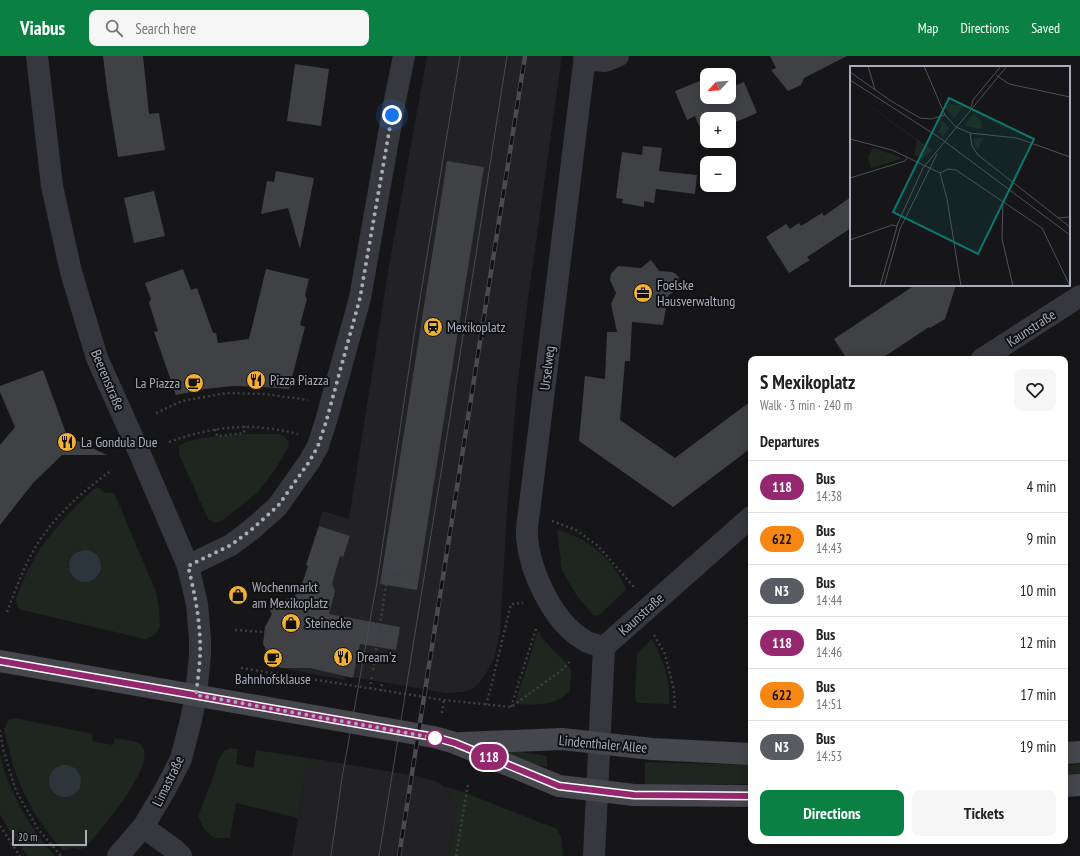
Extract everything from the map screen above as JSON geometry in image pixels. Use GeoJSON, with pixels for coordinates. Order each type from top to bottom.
{"type":"FeatureCollection","features":[{"type":"Feature","properties":{"kind":"main road","name":"Lindenthaler Allee"},"geometry":{"type":"LineString","coordinates":[[0,661],[434,737],[455,743],[559,786],[634,795],[748,796]]}},
{"type":"Feature","properties":{"kind":"main road","name":"Lindenthaler Allee"},"geometry":{"type":"LineString","coordinates":[[455,743],[562,739],[652,749],[748,754]]}},
{"type":"Feature","properties":{"kind":"main road"},"geometry":{"type":"LineString","coordinates":[[1068,753],[1080,752]]}},
{"type":"Feature","properties":{"kind":"main road"},"geometry":{"type":"LineString","coordinates":[[1068,786],[1080,785]]}},
{"type":"Feature","properties":{"kind":"street","name":"Beerenstraße"},"geometry":{"type":"LineString","coordinates":[[37,56],[52,186],[71,272],[97,358],[188,566],[197,604],[200,639],[196,695]]}},
{"type":"Feature","properties":{"kind":"street"},"geometry":{"type":"LineString","coordinates":[[188,566],[231,545],[251,530],[278,506],[309,462],[318,446],[360,298],[404,56]]}},
{"type":"Feature","properties":{"kind":"street"},"geometry":{"type":"LineString","coordinates":[[584,57],[605,61],[618,56]]}},
{"type":"Feature","properties":{"kind":"street","name":"Urselweg"},"geometry":{"type":"LineString","coordinates":[[584,57],[527,537],[533,570],[547,600],[569,629],[584,641],[604,647]]}},
{"type":"Feature","properties":{"kind":"street","name":"Kaunstraße"},"geometry":{"type":"LineString","coordinates":[[987,356],[1080,296]]}},
{"type":"Feature","properties":{"kind":"street","name":"Kaunstraße"},"geometry":{"type":"LineString","coordinates":[[604,647],[748,520]]}},
{"type":"Feature","properties":{"kind":"street"},"geometry":{"type":"LineString","coordinates":[[594,856],[604,647]]}},
{"type":"Feature","properties":{"kind":"street","name":"Limastraße"},"geometry":{"type":"LineString","coordinates":[[118,856],[143,827],[165,790],[180,759],[191,720],[196,695]]}},
{"type":"Feature","properties":{"kind":"street"},"geometry":{"type":"LineString","coordinates":[[143,827],[181,856]]}},
{"type":"Feature","properties":{"kind":"path"},"geometry":{"type":"LineString","coordinates":[[156,413],[182,401],[226,393],[265,394],[309,400]]}},
{"type":"Feature","properties":{"kind":"path"},"geometry":{"type":"LineString","coordinates":[[215,429],[217,436],[244,433],[246,426]]}},
{"type":"Feature","properties":{"kind":"path"},"geometry":{"type":"LineString","coordinates":[[169,442],[187,435],[215,429],[246,426],[278,428],[299,434]]}},
{"type":"Feature","properties":{"kind":"path"},"geometry":{"type":"LineString","coordinates":[[7,612],[20,577],[42,538],[63,511],[87,488],[112,470]]}},
{"type":"Feature","properties":{"kind":"path"},"geometry":{"type":"LineString","coordinates":[[552,521],[576,530],[598,546],[634,587]]}},
{"type":"Feature","properties":{"kind":"path"},"geometry":{"type":"LineString","coordinates":[[383,572],[418,577]]}},
{"type":"Feature","properties":{"kind":"path"},"geometry":{"type":"LineString","coordinates":[[373,670],[388,573]]}},
{"type":"Feature","properties":{"kind":"path"},"geometry":{"type":"LineString","coordinates":[[398,586],[399,574]]}},
{"type":"Feature","properties":{"kind":"path"},"geometry":{"type":"LineString","coordinates":[[486,705],[512,604],[530,603]]}},
{"type":"Feature","properties":{"kind":"path"},"geometry":{"type":"LineString","coordinates":[[511,707],[538,622]]}},
{"type":"Feature","properties":{"kind":"path"},"geometry":{"type":"LineString","coordinates":[[235,630],[264,632]]}},
{"type":"Feature","properties":{"kind":"path"},"geometry":{"type":"LineString","coordinates":[[653,635],[665,654],[674,690],[675,711]]}},
{"type":"Feature","properties":{"kind":"path"},"geometry":{"type":"LineString","coordinates":[[241,668],[381,691],[444,700],[511,707],[562,670],[571,660]]}},
{"type":"Feature","properties":{"kind":"path"},"geometry":{"type":"LineString","coordinates":[[370,689],[372,675]]}},
{"type":"Feature","properties":{"kind":"path"},"geometry":{"type":"LineString","coordinates":[[381,691],[382,684]]}},
{"type":"Feature","properties":{"kind":"path"},"geometry":{"type":"LineString","coordinates":[[442,713],[444,700]]}},
{"type":"Feature","properties":{"kind":"path"},"geometry":{"type":"LineString","coordinates":[[0,730],[3,749],[16,791],[38,829],[61,856]]}},
{"type":"Feature","properties":{"kind":"path"},"geometry":{"type":"LineString","coordinates":[[456,856],[468,784]]}},
{"type":"Feature","properties":{"kind":"path"},"geometry":{"type":"LineString","coordinates":[[0,826],[20,856]]}},
{"type":"Feature","properties":{"kind":"shaded area"},"geometry":{"type":"Polygon","coordinates":[[[427,56],[562,56],[517,388],[507,510],[500,632],[494,659],[479,683],[472,689],[463,692],[446,693],[347,676],[345,676],[345,680],[281,668],[274,664],[263,644],[265,627],[272,614],[270,611],[275,604],[290,601],[301,587],[308,566],[306,565],[323,511],[349,519],[389,266],[427,56]]]}},
{"type":"Feature","properties":{"kind":"shaded area"},"geometry":{"type":"Polygon","coordinates":[[[239,434],[278,434],[286,438],[289,446],[276,468],[258,492],[222,521],[215,523],[208,519],[179,454],[179,446],[199,439],[239,434]]]}},
{"type":"Feature","properties":{"kind":"shaded area"},"geometry":{"type":"Polygon","coordinates":[[[98,488],[106,493],[114,493],[156,592],[160,626],[155,635],[145,639],[22,610],[17,607],[16,599],[25,576],[39,550],[57,527],[94,489],[98,488]],[[80,550],[75,553],[68,567],[72,576],[91,581],[99,574],[85,550],[80,550]]]}},
{"type":"Feature","properties":{"kind":"shaded area"},"geometry":{"type":"Polygon","coordinates":[[[557,529],[581,539],[602,554],[623,582],[626,590],[598,616],[593,615],[577,596],[562,570],[557,529]]]}},
{"type":"Feature","properties":{"kind":"shaded area"},"geometry":{"type":"Polygon","coordinates":[[[82,550],[88,550],[98,557],[101,566],[100,572],[94,579],[88,582],[82,582],[72,575],[69,569],[69,563],[76,553],[82,550]]]}},
{"type":"Feature","properties":{"kind":"shaded area"},"geometry":{"type":"Polygon","coordinates":[[[538,630],[542,638],[571,670],[570,691],[558,700],[544,704],[515,704],[538,630]]]}},
{"type":"Feature","properties":{"kind":"shaded area"},"geometry":{"type":"Polygon","coordinates":[[[652,639],[665,670],[669,687],[669,704],[639,703],[635,697],[637,654],[652,639]]]}},
{"type":"Feature","properties":{"kind":"shaded area"},"geometry":{"type":"Polygon","coordinates":[[[15,718],[93,734],[92,741],[113,745],[115,738],[132,741],[141,745],[145,754],[142,767],[135,782],[113,814],[85,848],[63,850],[42,824],[30,805],[16,774],[4,730],[8,720],[15,718]]]}},
{"type":"Feature","properties":{"kind":"shaded area"},"geometry":{"type":"Polygon","coordinates":[[[231,748],[238,749],[236,764],[253,768],[256,750],[333,762],[314,763],[305,773],[298,818],[236,803],[230,838],[214,838],[204,829],[198,816],[219,759],[225,750],[231,748]]]}},
{"type":"Feature","properties":{"kind":"shaded area"},"geometry":{"type":"Polygon","coordinates":[[[503,749],[547,756],[547,767],[512,759],[503,749]]]}},
{"type":"Feature","properties":{"kind":"shaded area"},"geometry":{"type":"Polygon","coordinates":[[[0,755],[9,783],[21,809],[55,856],[28,856],[13,836],[0,814],[0,755]]]}},
{"type":"Feature","properties":{"kind":"shaded area"},"geometry":{"type":"Polygon","coordinates":[[[333,762],[417,776],[437,782],[443,786],[457,804],[449,856],[292,856],[305,773],[314,763],[333,762]]]}},
{"type":"Feature","properties":{"kind":"shaded area"},"geometry":{"type":"Polygon","coordinates":[[[645,762],[748,765],[748,784],[645,784],[645,762]]]}},
{"type":"Feature","properties":{"kind":"shaded area"},"geometry":{"type":"Polygon","coordinates":[[[1080,764],[1080,775],[1068,776],[1068,765],[1080,764]]]}},
{"type":"Feature","properties":{"kind":"shaded area"},"geometry":{"type":"Polygon","coordinates":[[[62,765],[68,765],[78,772],[81,781],[80,787],[74,794],[68,797],[62,797],[52,790],[49,784],[49,778],[56,768],[62,765]]]}},
{"type":"Feature","properties":{"kind":"shaded area"},"geometry":{"type":"Polygon","coordinates":[[[443,786],[460,791],[557,829],[561,837],[563,856],[449,856],[457,804],[443,786]]]}},
{"type":"Feature","properties":{"kind":"building"},"geometry":{"type":"Polygon","coordinates":[[[103,56],[143,56],[149,114],[159,113],[165,150],[118,157],[103,56]]]}},
{"type":"Feature","properties":{"kind":"building"},"geometry":{"type":"Polygon","coordinates":[[[770,56],[847,56],[804,78],[801,85],[788,91],[771,70],[776,68],[770,56]]]}},
{"type":"Feature","properties":{"kind":"building"},"geometry":{"type":"Polygon","coordinates":[[[295,64],[329,69],[321,126],[287,121],[295,64]]]}},
{"type":"Feature","properties":{"kind":"building"},"geometry":{"type":"Polygon","coordinates":[[[700,81],[700,104],[736,104],[736,85],[744,82],[757,113],[736,122],[736,112],[700,112],[699,126],[695,116],[687,120],[675,91],[700,81]]]}},
{"type":"Feature","properties":{"kind":"building"},"geometry":{"type":"Polygon","coordinates":[[[643,146],[662,148],[659,171],[697,175],[695,194],[656,189],[654,203],[644,201],[644,207],[622,203],[623,199],[616,198],[622,152],[642,155],[643,146]]]}},
{"type":"Feature","properties":{"kind":"building"},"geometry":{"type":"Polygon","coordinates":[[[447,161],[484,167],[417,590],[380,584],[447,161]]]}},
{"type":"Feature","properties":{"kind":"building"},"geometry":{"type":"Polygon","coordinates":[[[276,171],[314,178],[300,249],[288,208],[261,214],[267,181],[274,182],[276,171]]]}},
{"type":"Feature","properties":{"kind":"building"},"geometry":{"type":"Polygon","coordinates":[[[154,191],[165,236],[134,243],[124,198],[154,191]]]}},
{"type":"Feature","properties":{"kind":"building"},"geometry":{"type":"Polygon","coordinates":[[[850,198],[850,229],[807,257],[810,260],[789,273],[766,237],[786,224],[790,229],[799,223],[801,226],[822,213],[824,216],[850,198]]]}},
{"type":"Feature","properties":{"kind":"building"},"geometry":{"type":"Polygon","coordinates":[[[651,260],[659,271],[672,272],[676,274],[679,278],[679,285],[676,290],[668,296],[663,325],[632,322],[630,361],[625,361],[620,420],[675,458],[748,403],[748,450],[673,507],[579,441],[585,376],[605,379],[607,332],[617,332],[611,304],[616,293],[610,280],[611,274],[618,266],[641,268],[651,260]]]}},
{"type":"Feature","properties":{"kind":"building"},"geometry":{"type":"Polygon","coordinates":[[[183,269],[191,290],[197,288],[213,333],[216,333],[218,343],[249,339],[266,269],[309,279],[305,295],[307,299],[300,325],[305,327],[289,389],[233,386],[205,389],[176,395],[154,332],[158,331],[149,303],[151,299],[145,283],[183,269]]]}},
{"type":"Feature","properties":{"kind":"building"},"geometry":{"type":"Polygon","coordinates":[[[914,286],[956,286],[945,319],[930,328],[929,327],[886,356],[845,356],[834,339],[914,286]]]}},
{"type":"Feature","properties":{"kind":"building"},"geometry":{"type":"Polygon","coordinates":[[[43,370],[67,436],[107,455],[62,455],[33,483],[0,525],[0,445],[15,427],[0,392],[0,386],[43,370]]]}},
{"type":"Feature","properties":{"kind":"building"},"geometry":{"type":"Polygon","coordinates":[[[319,526],[350,536],[343,557],[340,556],[332,584],[335,591],[329,614],[400,627],[396,650],[360,644],[353,678],[310,668],[281,668],[274,664],[263,644],[265,627],[272,614],[268,607],[296,595],[301,587],[308,566],[306,565],[319,526]]]}},
{"type":"Feature","properties":{"kind":"tram line"},"geometry":{"type":"LineString","coordinates":[[331,856],[342,778],[377,582],[415,329],[460,56]]}},
{"type":"Feature","properties":{"kind":"tram line"},"geometry":{"type":"LineString","coordinates":[[379,856],[507,56]]}},
{"type":"Feature","properties":{"kind":"railway"},"geometry":{"type":"LineString","coordinates":[[399,856],[525,56]]}},
{"type":"Feature","properties":{"kind":"bus line","name":"118"},"geometry":{"type":"LineString","coordinates":[[0,661],[434,737],[455,743],[559,786],[634,795],[748,796]]}},
{"type":"Feature","properties":{"kind":"place","name":"Foelske Hausverwaltung"},"geometry":{"type":"Point","coordinates":[643,293]}},
{"type":"Feature","properties":{"kind":"place","name":"Mexikoplatz"},"geometry":{"type":"Point","coordinates":[433,327]}},
{"type":"Feature","properties":{"kind":"place","name":"Pizza Piazza"},"geometry":{"type":"Point","coordinates":[256,380]}},
{"type":"Feature","properties":{"kind":"place","name":"La Piazza"},"geometry":{"type":"Point","coordinates":[194,383]}},
{"type":"Feature","properties":{"kind":"place","name":"La Gondula Due"},"geometry":{"type":"Point","coordinates":[67,442]}},
{"type":"Feature","properties":{"kind":"place","name":"Wochenmarkt am Mexikoplatz"},"geometry":{"type":"Point","coordinates":[238,595]}},
{"type":"Feature","properties":{"kind":"place","name":"Steinecke"},"geometry":{"type":"Point","coordinates":[291,623]}},
{"type":"Feature","properties":{"kind":"place","name":"Dream'z"},"geometry":{"type":"Point","coordinates":[343,657]}},
{"type":"Feature","properties":{"kind":"place","name":"Bahnhofsklause"},"geometry":{"type":"Point","coordinates":[273,658]}},
{"type":"Feature","properties":{"kind":"route"},"geometry":{"type":"LineString","coordinates":[[392,115],[360,298],[318,446],[309,462],[278,506],[251,530],[231,545],[218,553],[188,566],[197,604],[200,639],[196,695],[435,738]]}}]}
